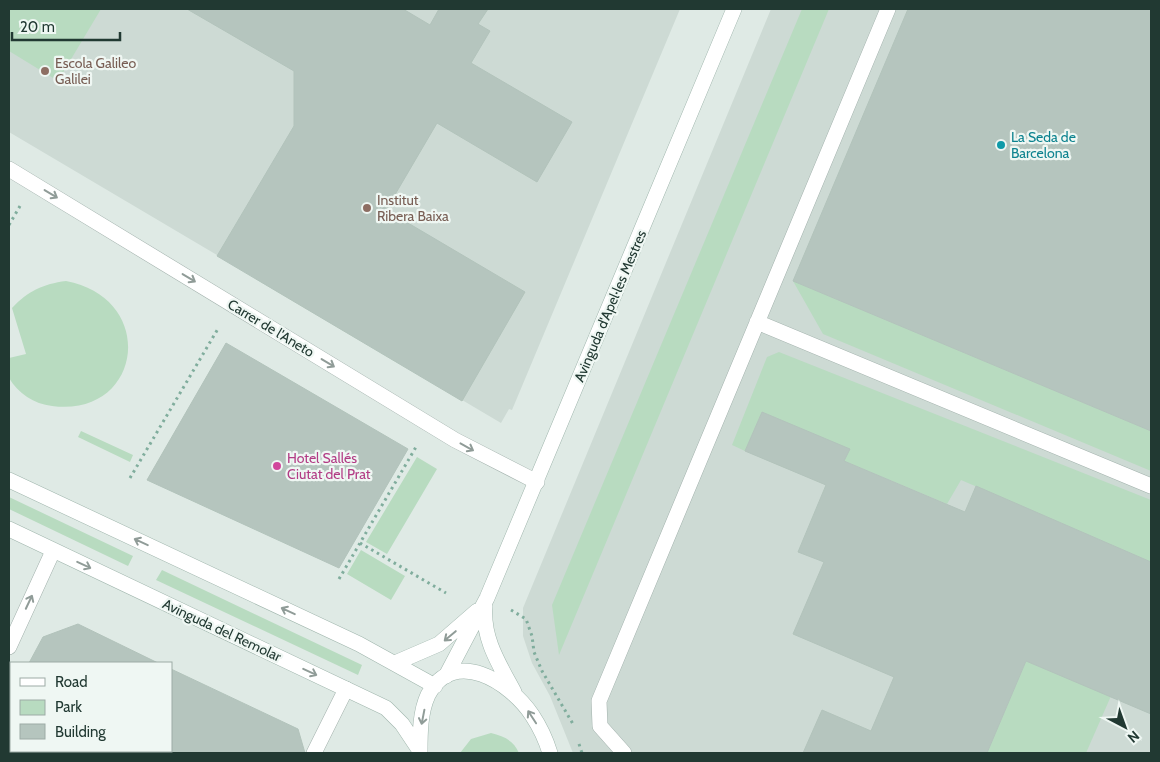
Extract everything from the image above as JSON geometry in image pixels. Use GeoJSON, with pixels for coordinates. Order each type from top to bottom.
{"type":"FeatureCollection","features":[{"type":"Feature","properties":{"kind":"street","name":"Avinguda d'Apel·les Mestres"},"geometry":{"type":"LineString","coordinates":[[440,681],[486,600],[734,9]]}},
{"type":"Feature","properties":{"kind":"street"},"geometry":{"type":"LineString","coordinates":[[624,753],[600,726],[599,702],[888,9]]}},
{"type":"Feature","properties":{"kind":"street","name":"Carrer de l'Aneto"},"geometry":{"type":"LineString","coordinates":[[9,168],[455,440],[537,482]]}},
{"type":"Feature","properties":{"kind":"street"},"geometry":{"type":"LineString","coordinates":[[757,322],[1151,486]]}},
{"type":"Feature","properties":{"kind":"street"},"geometry":{"type":"LineString","coordinates":[[9,480],[395,663],[440,681],[460,670],[476,672],[516,695],[532,715],[548,749]]}},
{"type":"Feature","properties":{"kind":"street","name":"Avinguda del Remolar"},"geometry":{"type":"LineString","coordinates":[[9,529],[386,708],[402,724],[420,752]]}},
{"type":"Feature","properties":{"kind":"street"},"geometry":{"type":"LineString","coordinates":[[9,646],[53,551]]}},
{"type":"Feature","properties":{"kind":"street","name":"Avinguda d'Apel·les Mestres"},"geometry":{"type":"LineString","coordinates":[[486,600],[484,622],[489,643],[516,695]]}},
{"type":"Feature","properties":{"kind":"street"},"geometry":{"type":"LineString","coordinates":[[395,663],[439,644],[486,600]]}},
{"type":"Feature","properties":{"kind":"street","name":"Avinguda del Remolar"},"geometry":{"type":"LineString","coordinates":[[420,752],[421,721],[428,696],[440,681]]}},
{"type":"Feature","properties":{"kind":"street"},"geometry":{"type":"LineString","coordinates":[[314,753],[346,689]]}},
{"type":"Feature","properties":{"kind":"path"},"geometry":{"type":"LineString","coordinates":[[9,225],[20,206]]}},
{"type":"Feature","properties":{"kind":"path"},"geometry":{"type":"LineString","coordinates":[[130,478],[219,327]]}},
{"type":"Feature","properties":{"kind":"path"},"geometry":{"type":"LineString","coordinates":[[339,579],[416,447]]}},
{"type":"Feature","properties":{"kind":"path"},"geometry":{"type":"LineString","coordinates":[[360,543],[446,593]]}},
{"type":"Feature","properties":{"kind":"path"},"geometry":{"type":"LineString","coordinates":[[486,600],[521,614],[526,619],[532,636],[534,652],[542,671],[573,725]]}},
{"type":"Feature","properties":{"kind":"path"},"geometry":{"type":"LineString","coordinates":[[576,734],[582,753]]}},
{"type":"Feature","properties":{"kind":"shaded area","name":"Institut Ribera Baixa"},"geometry":{"type":"Polygon","coordinates":[[[9,9],[680,9],[512,410],[509,409],[501,423],[9,132],[9,9]]]}},
{"type":"Feature","properties":{"kind":"shaded area"},"geometry":{"type":"Polygon","coordinates":[[[771,9],[1151,9],[1151,753],[573,753],[550,696],[532,663],[523,636],[523,608],[771,9]]]}},
{"type":"Feature","properties":{"kind":"green space"},"geometry":{"type":"Polygon","coordinates":[[[9,9],[101,9],[58,81],[9,51],[9,9]]]}},
{"type":"Feature","properties":{"kind":"green space"},"geometry":{"type":"Polygon","coordinates":[[[802,9],[829,9],[559,655],[552,605],[802,9]]]}},
{"type":"Feature","properties":{"kind":"green space"},"geometry":{"type":"Polygon","coordinates":[[[66,281],[96,292],[116,310],[126,332],[128,355],[121,376],[105,394],[82,405],[52,406],[39,403],[27,397],[9,378],[9,358],[26,354],[12,308],[36,289],[66,281]]]}},
{"type":"Feature","properties":{"kind":"green space"},"geometry":{"type":"Polygon","coordinates":[[[793,281],[1151,431],[1151,471],[823,334],[793,281]]]}},
{"type":"Feature","properties":{"kind":"green space"},"geometry":{"type":"Polygon","coordinates":[[[779,352],[1151,500],[1151,562],[961,480],[947,504],[844,461],[849,450],[762,412],[745,451],[732,445],[767,357],[779,352]]]}},
{"type":"Feature","properties":{"kind":"green space"},"geometry":{"type":"Polygon","coordinates":[[[81,431],[133,455],[130,462],[78,437],[81,431]]]}},
{"type":"Feature","properties":{"kind":"green space"},"geometry":{"type":"Polygon","coordinates":[[[417,457],[437,469],[387,554],[366,542],[417,457]]]}},
{"type":"Feature","properties":{"kind":"green space"},"geometry":{"type":"Polygon","coordinates":[[[9,497],[133,556],[128,566],[9,509],[9,497]]]}},
{"type":"Feature","properties":{"kind":"green space"},"geometry":{"type":"Polygon","coordinates":[[[361,550],[405,576],[391,600],[347,574],[361,550]]]}},
{"type":"Feature","properties":{"kind":"green space"},"geometry":{"type":"Polygon","coordinates":[[[162,570],[362,665],[358,675],[156,580],[162,570]]]}},
{"type":"Feature","properties":{"kind":"green space"},"geometry":{"type":"Polygon","coordinates":[[[1026,661],[1111,696],[1086,753],[987,753],[1026,661]]]}},
{"type":"Feature","properties":{"kind":"green space"},"geometry":{"type":"Polygon","coordinates":[[[491,733],[508,740],[519,753],[460,753],[471,739],[491,733]]]}},
{"type":"Feature","properties":{"kind":"building"},"geometry":{"type":"Polygon","coordinates":[[[187,9],[403,9],[430,25],[439,9],[488,9],[478,24],[490,31],[471,63],[572,122],[537,182],[437,123],[386,210],[525,292],[462,401],[217,256],[294,126],[294,71],[187,9]]]}},
{"type":"Feature","properties":{"kind":"building","name":"La Seda de Barcelona"},"geometry":{"type":"Polygon","coordinates":[[[908,9],[1151,9],[1151,431],[793,281],[908,9]]]}},
{"type":"Feature","properties":{"kind":"building","name":"Hotel Sallés Ciutat del Prat"},"geometry":{"type":"Polygon","coordinates":[[[226,343],[408,449],[339,568],[147,480],[226,343]]]}},
{"type":"Feature","properties":{"kind":"building"},"geometry":{"type":"Polygon","coordinates":[[[762,412],[850,449],[844,461],[965,512],[976,486],[1151,562],[1151,714],[1026,661],[987,753],[803,753],[822,710],[871,731],[894,677],[793,634],[824,562],[798,552],[826,485],[745,451],[762,412]]]}},
{"type":"Feature","properties":{"kind":"building"},"geometry":{"type":"Polygon","coordinates":[[[78,624],[156,662],[30,662],[43,637],[78,624]]]}},
{"type":"Feature","properties":{"kind":"building"},"geometry":{"type":"Polygon","coordinates":[[[172,669],[298,729],[305,753],[171,753],[172,669]]]}},
{"type":"Feature","properties":{"kind":"place","name":"Escola Galileo Galilei"},"geometry":{"type":"Point","coordinates":[45,71]}},
{"type":"Feature","properties":{"kind":"place","name":"La Seda de Barcelona"},"geometry":{"type":"Point","coordinates":[1001,145]}},
{"type":"Feature","properties":{"kind":"place","name":"Institut Ribera Baixa"},"geometry":{"type":"Point","coordinates":[367,208]}},
{"type":"Feature","properties":{"kind":"place","name":"Hotel Sallés Ciutat del Prat"},"geometry":{"type":"Point","coordinates":[277,466]}}]}
